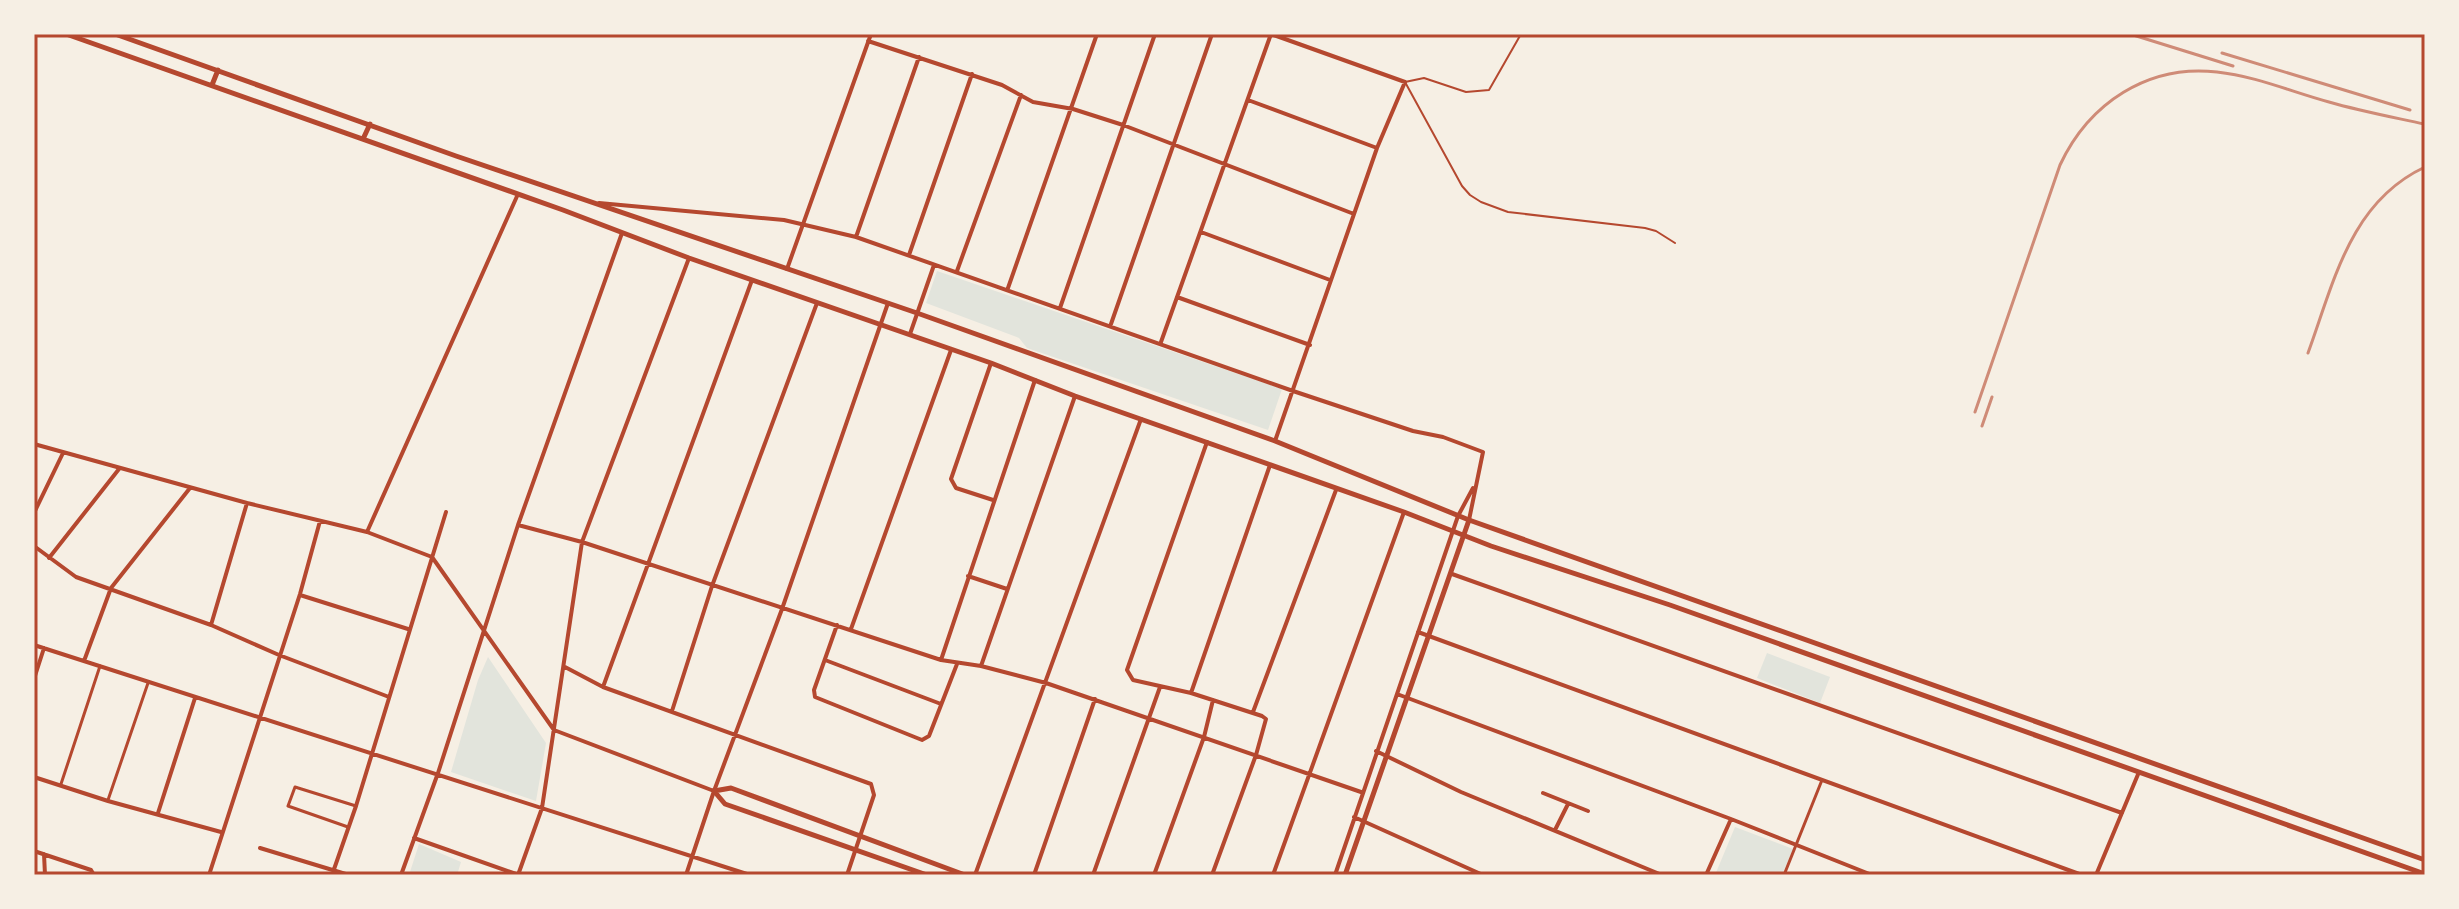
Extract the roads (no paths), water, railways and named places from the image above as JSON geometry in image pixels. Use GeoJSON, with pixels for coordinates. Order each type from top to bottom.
{"type":"FeatureCollection","features":[{"type":"Feature","properties":{"kind":"main road"},"geometry":{"type":"LineString","coordinates":[[66,34],[82,37],[689,258],[991,363],[1336,490],[2425,874]]}},
{"type":"Feature","properties":{"kind":"main road"},"geometry":{"type":"LineString","coordinates":[[115,34],[1275,441],[1458,516],[2425,860]]}},
{"type":"Feature","properties":{"kind":"main road"},"geometry":{"type":"LineString","coordinates":[[212,85],[218,70]]}},
{"type":"Feature","properties":{"kind":"main road"},"geometry":{"type":"LineString","coordinates":[[363,139],[370,124]]}},
{"type":"Feature","properties":{"kind":"main road"},"geometry":{"type":"LineString","coordinates":[[1345,875],[1469,520]]}},
{"type":"Feature","properties":{"kind":"main road"},"geometry":{"type":"LineString","coordinates":[[1997,722],[2002,710]]}},
{"type":"Feature","properties":{"kind":"main road"},"geometry":{"type":"LineString","coordinates":[[714,791],[731,788],[965,875]]}},
{"type":"Feature","properties":{"kind":"main road"},"geometry":{"type":"LineString","coordinates":[[714,791],[725,804],[927,875]]}},
{"type":"Feature","properties":{"kind":"street"},"geometry":{"type":"LineString","coordinates":[[787,269],[871,34]]}},
{"type":"Feature","properties":{"kind":"street"},"geometry":{"type":"LineString","coordinates":[[1008,289],[1097,34]]}},
{"type":"Feature","properties":{"kind":"street"},"geometry":{"type":"LineString","coordinates":[[1060,308],[1155,34]]}},
{"type":"Feature","properties":{"kind":"street"},"geometry":{"type":"LineString","coordinates":[[1111,324],[1212,34]]}},
{"type":"Feature","properties":{"kind":"street"},"geometry":{"type":"LineString","coordinates":[[1161,342],[1271,34],[1405,82],[1377,148],[1275,441]]}},
{"type":"Feature","properties":{"kind":"street"},"geometry":{"type":"LineString","coordinates":[[868,41],[1002,85],[1033,102],[1073,109],[1123,125],[1354,214]]}},
{"type":"Feature","properties":{"kind":"street"},"geometry":{"type":"LineString","coordinates":[[856,237],[919,57]]}},
{"type":"Feature","properties":{"kind":"street"},"geometry":{"type":"LineString","coordinates":[[909,255],[972,74]]}},
{"type":"Feature","properties":{"kind":"street"},"geometry":{"type":"LineString","coordinates":[[957,271],[1021,95]]}},
{"type":"Feature","properties":{"kind":"street"},"geometry":{"type":"LineString","coordinates":[[1248,100],[1377,148]]}},
{"type":"Feature","properties":{"kind":"street"},"geometry":{"type":"LineString","coordinates":[[367,532],[518,194]]}},
{"type":"Feature","properties":{"kind":"street"},"geometry":{"type":"LineString","coordinates":[[593,203],[805,223],[856,237],[1111,324],[1293,391],[1413,431],[1443,437],[1483,452],[1469,520]]}},
{"type":"Feature","properties":{"kind":"street"},"geometry":{"type":"LineString","coordinates":[[1201,232],[1331,280]]}},
{"type":"Feature","properties":{"kind":"street"},"geometry":{"type":"LineString","coordinates":[[401,875],[438,773],[518,525],[622,233]]}},
{"type":"Feature","properties":{"kind":"street"},"geometry":{"type":"LineString","coordinates":[[414,838],[518,875],[542,808],[582,542],[689,258]]}},
{"type":"Feature","properties":{"kind":"street"},"geometry":{"type":"LineString","coordinates":[[910,334],[934,264]]}},
{"type":"Feature","properties":{"kind":"street"},"geometry":{"type":"LineString","coordinates":[[603,687],[753,279]]}},
{"type":"Feature","properties":{"kind":"street"},"geometry":{"type":"LineString","coordinates":[[1177,297],[1310,345]]}},
{"type":"Feature","properties":{"kind":"street"},"geometry":{"type":"LineString","coordinates":[[672,711],[712,586],[818,302]]}},
{"type":"Feature","properties":{"kind":"street"},"geometry":{"type":"LineString","coordinates":[[686,875],[888,303]]}},
{"type":"Feature","properties":{"kind":"street"},"geometry":{"type":"LineString","coordinates":[[851,629],[951,350]]}},
{"type":"Feature","properties":{"kind":"street"},"geometry":{"type":"LineString","coordinates":[[991,363],[951,479],[956,488],[993,500]]}},
{"type":"Feature","properties":{"kind":"street"},"geometry":{"type":"LineString","coordinates":[[941,660],[1035,380]]}},
{"type":"Feature","properties":{"kind":"street"},"geometry":{"type":"LineString","coordinates":[[981,666],[1075,396]]}},
{"type":"Feature","properties":{"kind":"street"},"geometry":{"type":"LineString","coordinates":[[975,875],[1141,418]]}},
{"type":"Feature","properties":{"kind":"street"},"geometry":{"type":"LineString","coordinates":[[1207,442],[1127,670],[1133,680],[1253,712],[1266,722],[1212,875]]}},
{"type":"Feature","properties":{"kind":"street"},"geometry":{"type":"LineString","coordinates":[[34,444],[190,488],[367,532],[432,557],[554,730],[714,791]]}},
{"type":"Feature","properties":{"kind":"street"},"geometry":{"type":"LineString","coordinates":[[34,513],[63,453]]}},
{"type":"Feature","properties":{"kind":"street"},"geometry":{"type":"LineString","coordinates":[[1191,693],[1270,465]]}},
{"type":"Feature","properties":{"kind":"street"},"geometry":{"type":"LineString","coordinates":[[49,558],[120,468]]}},
{"type":"Feature","properties":{"kind":"street"},"geometry":{"type":"LineString","coordinates":[[1335,875],[1458,516],[1476,483]]}},
{"type":"Feature","properties":{"kind":"street"},"geometry":{"type":"LineString","coordinates":[[84,661],[111,588],[190,488]]}},
{"type":"Feature","properties":{"kind":"street"},"geometry":{"type":"LineString","coordinates":[[1253,712],[1336,490]]}},
{"type":"Feature","properties":{"kind":"street"},"geometry":{"type":"LineString","coordinates":[[211,625],[247,503]]}},
{"type":"Feature","properties":{"kind":"street"},"geometry":{"type":"LineString","coordinates":[[333,873],[446,512]]}},
{"type":"Feature","properties":{"kind":"street"},"geometry":{"type":"LineString","coordinates":[[1273,875],[1404,512]]}},
{"type":"Feature","properties":{"kind":"street"},"geometry":{"type":"LineString","coordinates":[[209,875],[300,594],[320,521]]}},
{"type":"Feature","properties":{"kind":"street"},"geometry":{"type":"LineString","coordinates":[[518,525],[582,542],[941,660],[981,666],[1046,683],[1361,792]]}},
{"type":"Feature","properties":{"kind":"street"},"geometry":{"type":"LineString","coordinates":[[34,546],[76,577],[211,625],[389,697]]}},
{"type":"Feature","properties":{"kind":"street"},"geometry":{"type":"LineString","coordinates":[[1452,574],[2122,813]]}},
{"type":"Feature","properties":{"kind":"street"},"geometry":{"type":"LineString","coordinates":[[968,576],[1007,589]]}},
{"type":"Feature","properties":{"kind":"street"},"geometry":{"type":"LineString","coordinates":[[300,594],[408,629]]}},
{"type":"Feature","properties":{"kind":"street"},"geometry":{"type":"LineString","coordinates":[[837,625],[814,690],[816,699],[922,740],[929,736],[957,664]]}},
{"type":"Feature","properties":{"kind":"street"},"geometry":{"type":"LineString","coordinates":[[1418,632],[2082,875]]}},
{"type":"Feature","properties":{"kind":"street"},"geometry":{"type":"LineString","coordinates":[[34,645],[750,875]]}},
{"type":"Feature","properties":{"kind":"street"},"geometry":{"type":"LineString","coordinates":[[34,679],[44,648]]}},
{"type":"Feature","properties":{"kind":"street"},"geometry":{"type":"LineString","coordinates":[[825,660],[941,704]]}},
{"type":"Feature","properties":{"kind":"street"},"geometry":{"type":"LineString","coordinates":[[60,786],[100,666]]}},
{"type":"Feature","properties":{"kind":"street"},"geometry":{"type":"LineString","coordinates":[[565,667],[603,687],[871,784],[874,795],[847,875]]}},
{"type":"Feature","properties":{"kind":"street"},"geometry":{"type":"LineString","coordinates":[[108,801],[148,683]]}},
{"type":"Feature","properties":{"kind":"street"},"geometry":{"type":"LineString","coordinates":[[1093,875],[1160,687]]}},
{"type":"Feature","properties":{"kind":"street"},"geometry":{"type":"LineString","coordinates":[[1397,694],[1872,875]]}},
{"type":"Feature","properties":{"kind":"street"},"geometry":{"type":"LineString","coordinates":[[158,813],[195,698]]}},
{"type":"Feature","properties":{"kind":"street"},"geometry":{"type":"LineString","coordinates":[[1034,875],[1095,699]]}},
{"type":"Feature","properties":{"kind":"street"},"geometry":{"type":"LineString","coordinates":[[1154,875],[1204,737],[1213,700]]}},
{"type":"Feature","properties":{"kind":"street"},"geometry":{"type":"LineString","coordinates":[[1376,751],[1386,758],[1662,875]]}},
{"type":"Feature","properties":{"kind":"street"},"geometry":{"type":"LineString","coordinates":[[2096,875],[2139,772]]}},
{"type":"Feature","properties":{"kind":"street"},"geometry":{"type":"LineString","coordinates":[[34,777],[221,832]]}},
{"type":"Feature","properties":{"kind":"street"},"geometry":{"type":"LineString","coordinates":[[1784,875],[1822,780]]}},
{"type":"Feature","properties":{"kind":"street"},"geometry":{"type":"LineString","coordinates":[[348,827],[288,806],[295,787],[356,806]]}},
{"type":"Feature","properties":{"kind":"street"},"geometry":{"type":"LineString","coordinates":[[1543,793],[1588,811]]}},
{"type":"Feature","properties":{"kind":"street"},"geometry":{"type":"LineString","coordinates":[[1555,830],[1568,803]]}},
{"type":"Feature","properties":{"kind":"street"},"geometry":{"type":"LineString","coordinates":[[1354,817],[1483,875]]}},
{"type":"Feature","properties":{"kind":"street"},"geometry":{"type":"LineString","coordinates":[[1706,875],[1731,819]]}},
{"type":"Feature","properties":{"kind":"street"},"geometry":{"type":"LineString","coordinates":[[260,848],[333,873],[349,875]]}},
{"type":"Feature","properties":{"kind":"street"},"geometry":{"type":"LineString","coordinates":[[34,851],[91,870],[94,875]]}},
{"type":"Feature","properties":{"kind":"street"},"geometry":{"type":"LineString","coordinates":[[44,854],[45,875]]}},
{"type":"Feature","properties":{"kind":"lane"},"geometry":{"type":"LineString","coordinates":[[1521,34],[1489,90],[1466,92],[1424,78],[1405,82],[1462,186],[1481,202],[1508,212],[1645,228],[1669,237],[1675,243]]}},
{"type":"Feature","properties":{"kind":"railway"},"geometry":{"type":"LineString","coordinates":[[2130,34],[2233,66]]}},
{"type":"Feature","properties":{"kind":"railway"},"geometry":{"type":"LineString","coordinates":[[2222,53],[2410,110]]}},
{"type":"Feature","properties":{"kind":"railway"},"geometry":{"type":"LineString","coordinates":[[1975,412],[2060,165],[2087,123],[2124,92],[2167,74],[2217,72],[2424,124]]}},
{"type":"Feature","properties":{"kind":"railway"},"geometry":{"type":"LineString","coordinates":[[2308,353],[2337,272],[2362,223],[2379,201],[2400,182],[2425,167]]}},
{"type":"Feature","properties":{"kind":"railway"},"geometry":{"type":"LineString","coordinates":[[1982,426],[1992,397]]}}]}
